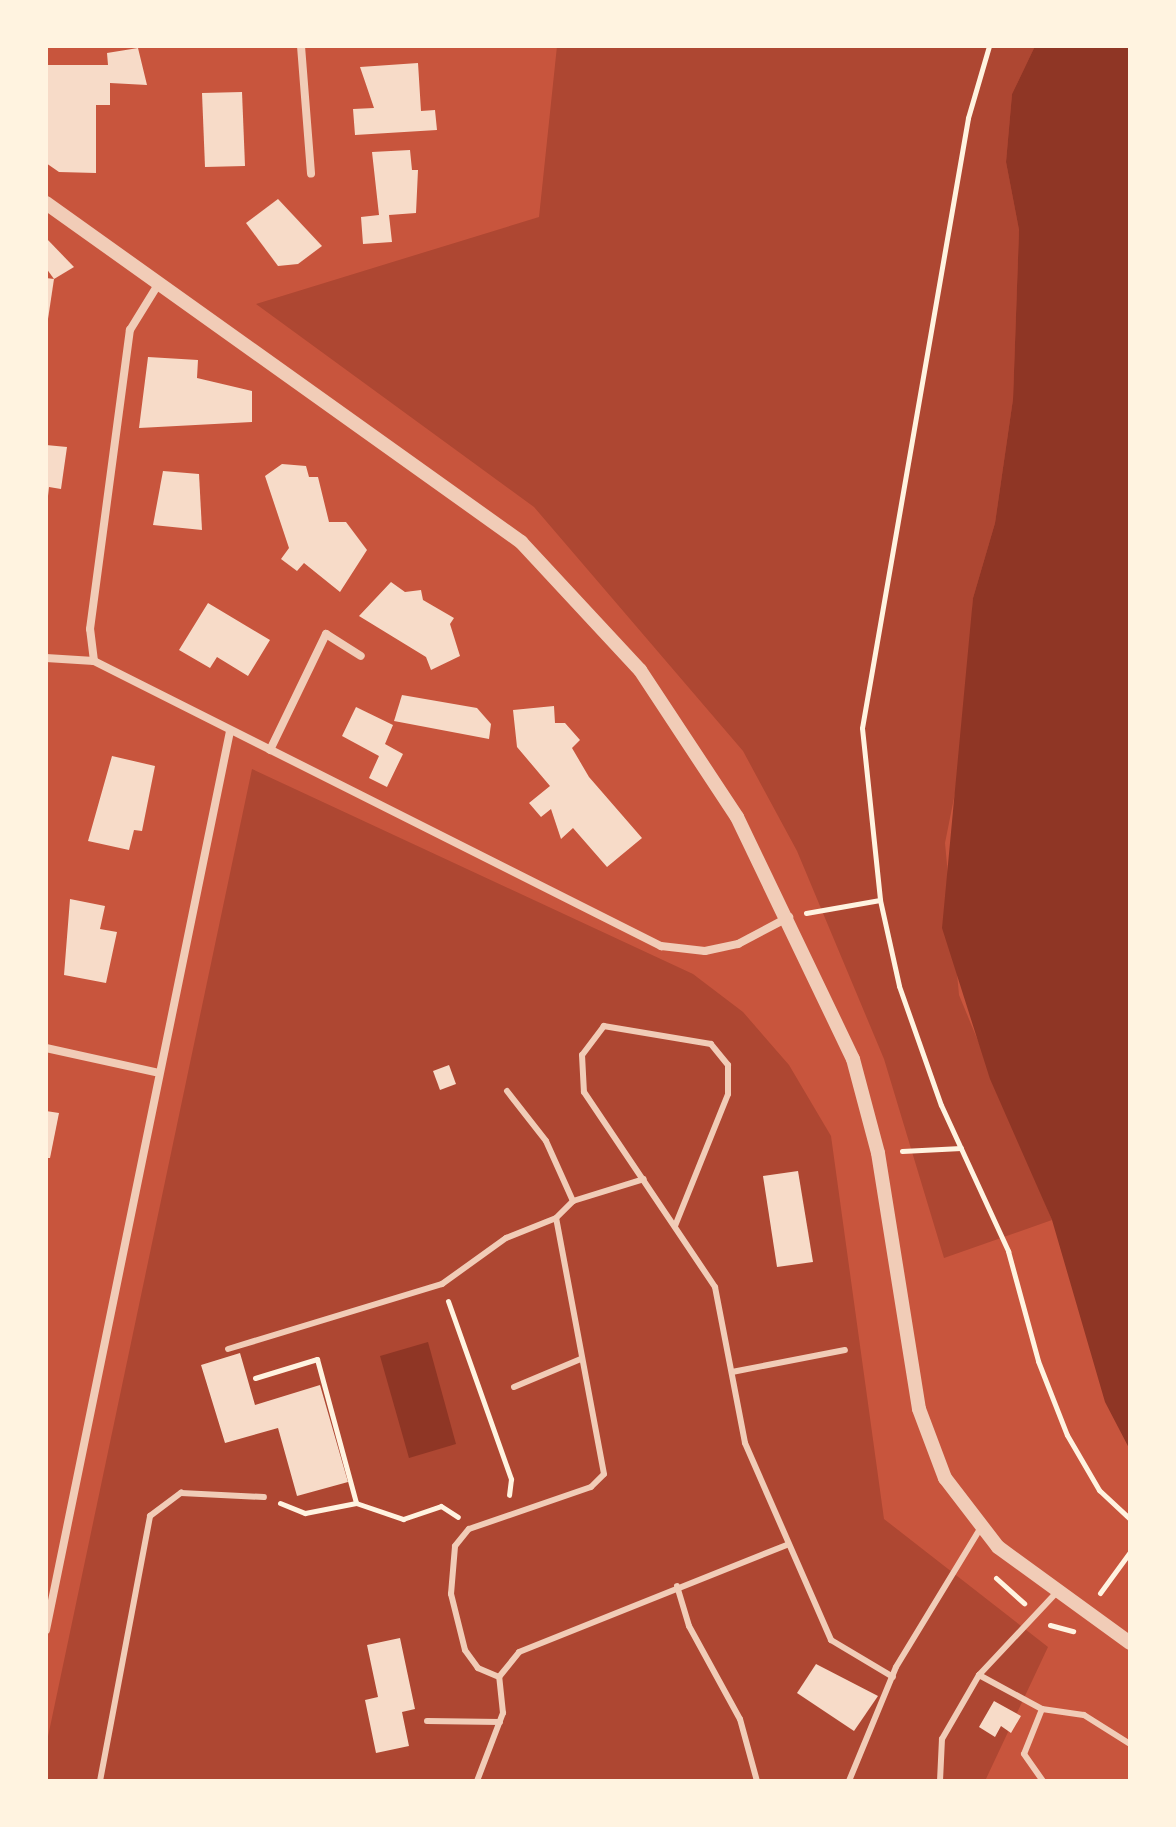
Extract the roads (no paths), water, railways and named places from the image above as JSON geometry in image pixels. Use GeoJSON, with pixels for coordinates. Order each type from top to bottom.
{"type":"FeatureCollection","features":[{"type":"Feature","properties":{"kind":"street"},"geometry":{"type":"LineString","coordinates":[[301,46],[311,174]]}},
{"type":"Feature","properties":{"kind":"street"},"geometry":{"type":"LineString","coordinates":[[46,203],[552,571],[640,670],[684,733],[790,916],[853,1059],[878,1153],[919,1409],[945,1478],[980,1529],[1056,1593],[1130,1643]]}},
{"type":"Feature","properties":{"kind":"street"},"geometry":{"type":"LineString","coordinates":[[94,661],[90,629],[130,330],[159,283]]}},
{"type":"Feature","properties":{"kind":"street"},"geometry":{"type":"LineString","coordinates":[[270,750],[326,634],[361,656]]}},
{"type":"Feature","properties":{"kind":"street"},"geometry":{"type":"LineString","coordinates":[[46,658],[94,661],[661,946],[705,951],[738,944],[790,916]]}},
{"type":"Feature","properties":{"kind":"street"},"geometry":{"type":"LineString","coordinates":[[46,1630],[155,1072],[230,731]]}},
{"type":"Feature","properties":{"kind":"street"},"geometry":{"type":"LineString","coordinates":[[46,1048],[155,1072]]}},
{"type":"Feature","properties":{"kind":"lane"},"geometry":{"type":"LineString","coordinates":[[675,1226],[728,1094],[728,1065],[711,1044],[604,1026],[582,1055],[584,1092],[715,1287],[745,1443],[831,1640],[893,1677]]}},
{"type":"Feature","properties":{"kind":"lane"},"geometry":{"type":"LineString","coordinates":[[507,1091],[546,1141],[573,1201]]}},
{"type":"Feature","properties":{"kind":"lane"},"geometry":{"type":"LineString","coordinates":[[228,1349],[442,1284],[506,1238],[556,1218],[573,1201],[644,1179]]}},
{"type":"Feature","properties":{"kind":"lane"},"geometry":{"type":"LineString","coordinates":[[499,1677],[478,1668],[455,1618],[455,1546],[469,1529],[591,1487],[604,1474],[556,1218]]}},
{"type":"Feature","properties":{"kind":"lane"},"geometry":{"type":"LineString","coordinates":[[732,1372],[845,1350]]}},
{"type":"Feature","properties":{"kind":"lane"},"geometry":{"type":"LineString","coordinates":[[514,1387],[581,1359]]}},
{"type":"Feature","properties":{"kind":"lane"},"geometry":{"type":"LineString","coordinates":[[100,1781],[150,1516],[181,1493],[264,1497]]}},
{"type":"Feature","properties":{"kind":"lane"},"geometry":{"type":"LineString","coordinates":[[849,1781],[893,1677],[980,1529]]}},
{"type":"Feature","properties":{"kind":"lane"},"geometry":{"type":"LineString","coordinates":[[477,1781],[500,1722],[499,1677],[519,1652],[677,1586],[787,1545]]}},
{"type":"Feature","properties":{"kind":"lane"},"geometry":{"type":"LineString","coordinates":[[677,1586],[689,1626],[740,1719],[757,1781]]}},
{"type":"Feature","properties":{"kind":"lane"},"geometry":{"type":"LineString","coordinates":[[940,1781],[942,1739],[979,1675],[1056,1593]]}},
{"type":"Feature","properties":{"kind":"lane"},"geometry":{"type":"LineString","coordinates":[[979,1675],[1042,1709],[1084,1715],[1130,1744]]}},
{"type":"Feature","properties":{"kind":"lane"},"geometry":{"type":"LineString","coordinates":[[1042,1709],[1024,1754],[1043,1781]]}},
{"type":"Feature","properties":{"kind":"lane"},"geometry":{"type":"LineString","coordinates":[[427,1721],[500,1722]]}}]}
